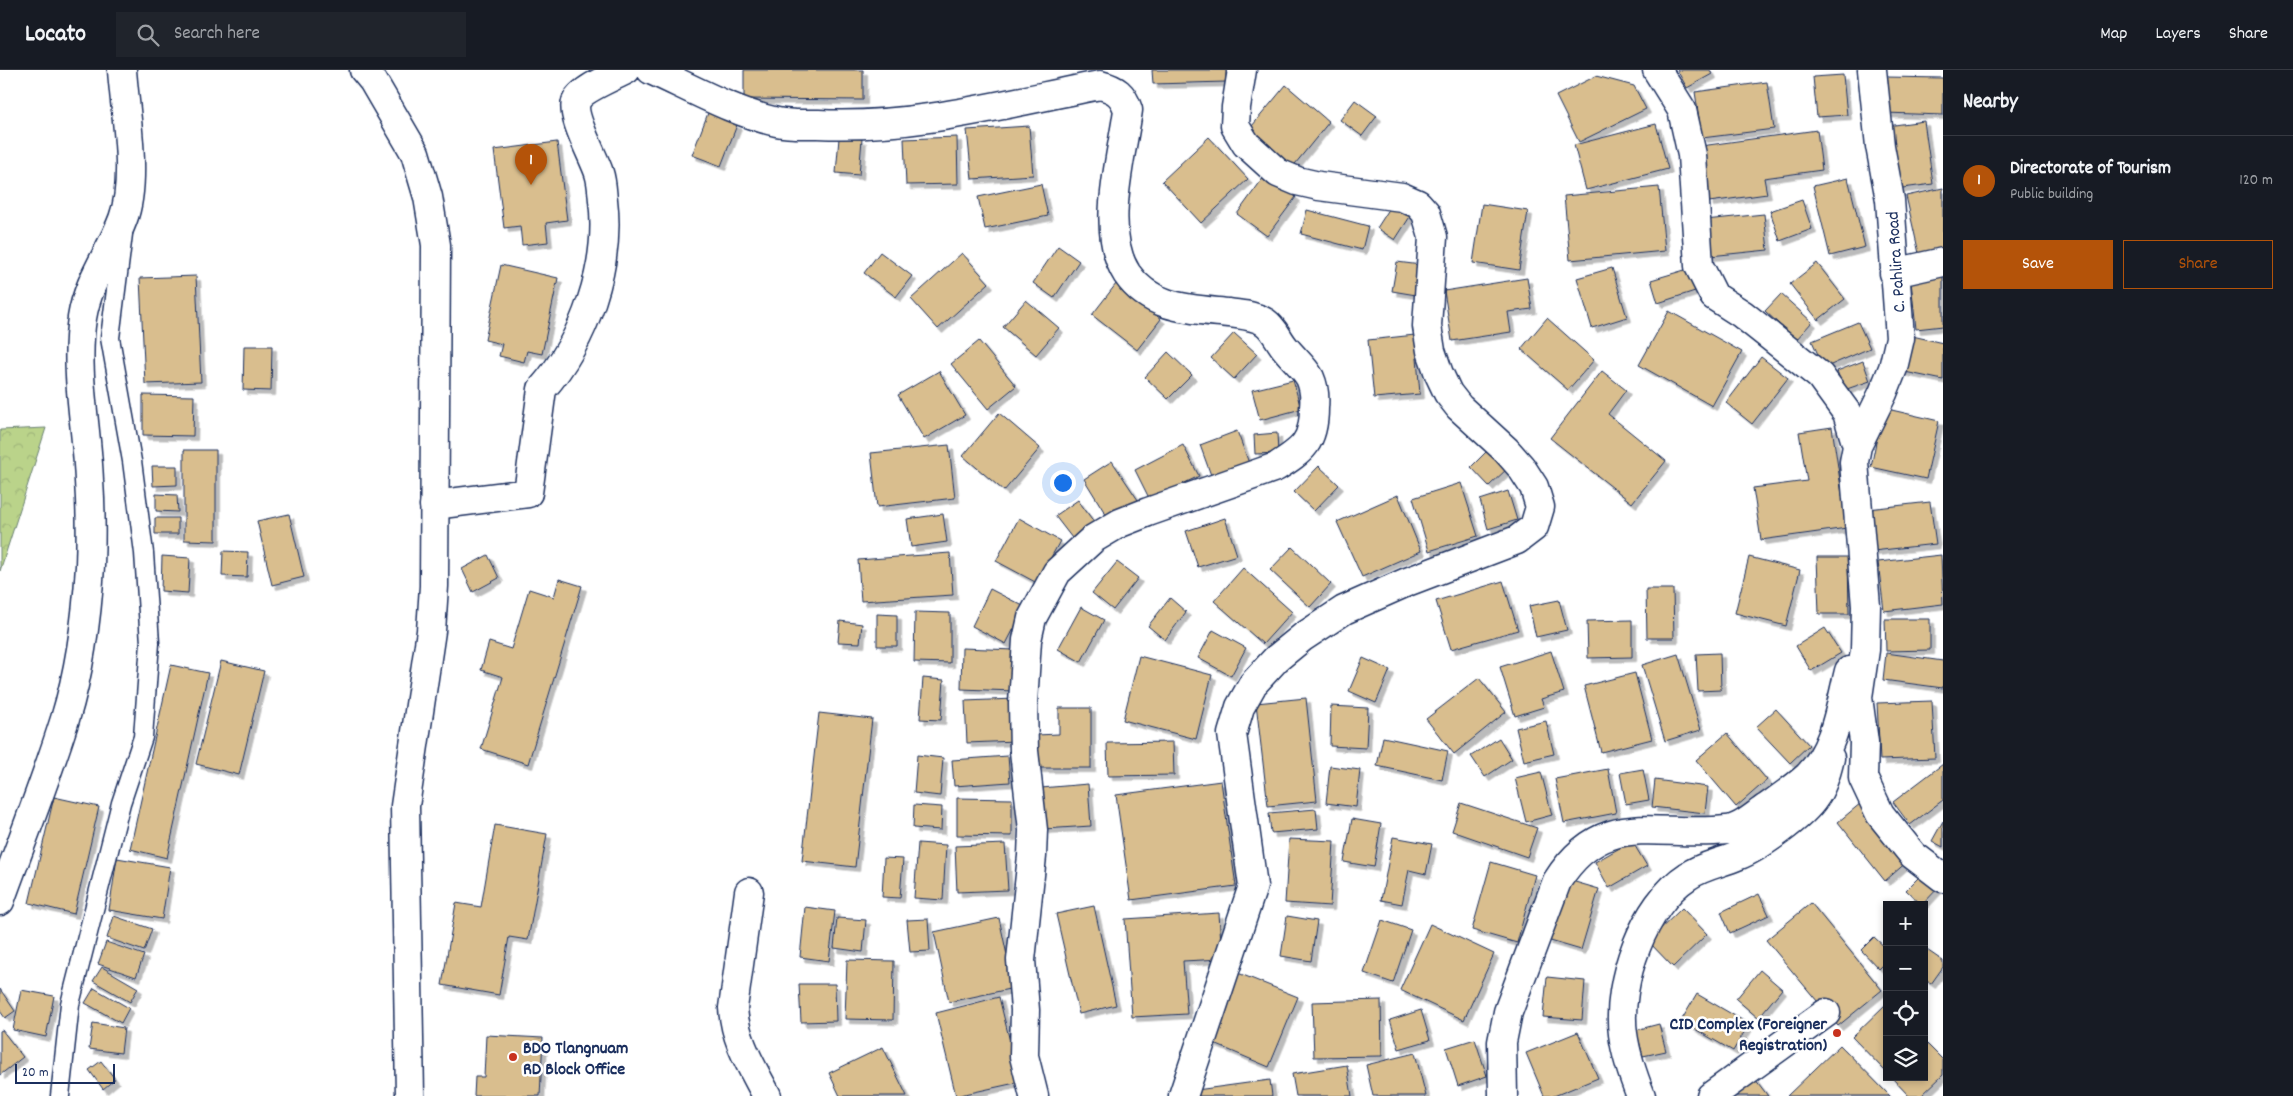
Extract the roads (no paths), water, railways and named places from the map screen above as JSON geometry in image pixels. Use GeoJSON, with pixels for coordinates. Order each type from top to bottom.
{"type":"FeatureCollection","features":[{"type":"Feature","properties":{"kind":"street"},"geometry":{"type":"LineString","coordinates":[[0,900],[66,718],[82,641],[90,566],[89,479],[80,374],[82,318],[96,272],[123,218],[130,185],[122,70]]}},
{"type":"Feature","properties":{"kind":"street"},"geometry":{"type":"LineString","coordinates":[[364,70],[373,81],[415,153],[428,197],[436,245],[434,586],[431,631],[405,806],[410,1096]]}},
{"type":"Feature","properties":{"kind":"street"},"geometry":{"type":"LineString","coordinates":[[434,505],[528,493],[542,389],[553,377],[574,340],[593,297],[603,258],[605,216],[600,176],[575,114],[576,101],[585,92],[626,70]]}},
{"type":"Feature","properties":{"kind":"street"},"geometry":{"type":"LineString","coordinates":[[651,70],[713,97],[729,107],[778,123],[835,125],[911,121],[1100,85],[1114,89],[1124,98],[1128,110],[1112,210],[1119,254],[1126,272],[1137,288],[1151,297],[1176,308],[1251,316],[1265,322],[1277,333],[1285,348],[1298,360],[1310,379],[1315,395],[1314,427],[1307,443],[1292,457],[1276,467],[1120,523],[1093,539],[1057,572],[1032,618],[1027,640],[1023,703],[1024,751],[1033,830],[1022,974],[1024,1056],[1034,1096]]}},
{"type":"Feature","properties":{"kind":"street"},"geometry":{"type":"LineString","coordinates":[[1183,1096],[1253,886],[1232,734],[1240,708],[1253,684],[1276,659],[1303,636],[1344,610],[1407,582],[1517,540],[1534,527],[1540,507],[1534,488],[1521,467],[1506,450],[1460,407],[1448,393],[1439,374],[1427,326],[1433,237],[1426,213],[1418,204],[1402,197],[1319,186],[1297,181],[1278,173],[1246,144],[1235,126],[1242,70]]}},
{"type":"Feature","properties":{"kind":"street"},"geometry":{"type":"LineString","coordinates":[[1657,70],[1682,110],[1692,155],[1699,266],[1714,296],[1742,314],[1820,376],[1847,413],[1857,446],[1854,462],[1866,606],[1865,650],[1858,697],[1864,742],[1864,778],[1880,814],[1913,855],[1943,878]]}},
{"type":"Feature","properties":{"kind":"street","name":"C. Pahlira Road"},"geometry":{"type":"LineString","coordinates":[[1857,446],[1893,368],[1900,338],[1890,200],[1880,146],[1872,70]]}},
{"type":"Feature","properties":{"kind":"street"},"geometry":{"type":"LineString","coordinates":[[1894,273],[1943,262]]}},
{"type":"Feature","properties":{"kind":"street"},"geometry":{"type":"LineString","coordinates":[[1641,1096],[1628,1057],[1623,1034],[1622,1016],[1629,970],[1650,918],[1675,885],[1689,875],[1752,849],[1806,808],[1816,796],[1828,767],[1832,737],[1866,606]]}},
{"type":"Feature","properties":{"kind":"street"},"geometry":{"type":"LineString","coordinates":[[1503,1096],[1502,1042],[1508,1012],[1557,882],[1566,867],[1579,853],[1595,842],[1615,833],[1632,830],[1728,830],[1739,826],[1798,785],[1821,760],[1832,737]]}},
{"type":"Feature","properties":{"kind":"street"},"geometry":{"type":"LineString","coordinates":[[749,892],[734,1019],[740,1042],[767,1096]]}},
{"type":"Feature","properties":{"kind":"street"},"geometry":{"type":"LineString","coordinates":[[1711,1096],[1826,1013]]}},
{"type":"Feature","properties":{"kind":"lane"},"geometry":{"type":"LineString","coordinates":[[60,1096],[70,1004],[121,804],[143,737],[150,643],[144,552],[132,461],[110,338],[123,243],[123,218]]}},
{"type":"Feature","properties":{"kind":"place","name":"Directorate of Tourism"},"geometry":{"type":"Point","coordinates":[531,185]}},
{"type":"Feature","properties":{"kind":"place","name":"CID Complex (Foreigner Registration)"},"geometry":{"type":"Point","coordinates":[1837,1033]}},
{"type":"Feature","properties":{"kind":"place","name":"BDO Tlangnuam RD Block Office"},"geometry":{"type":"Point","coordinates":[513,1057]}}]}
